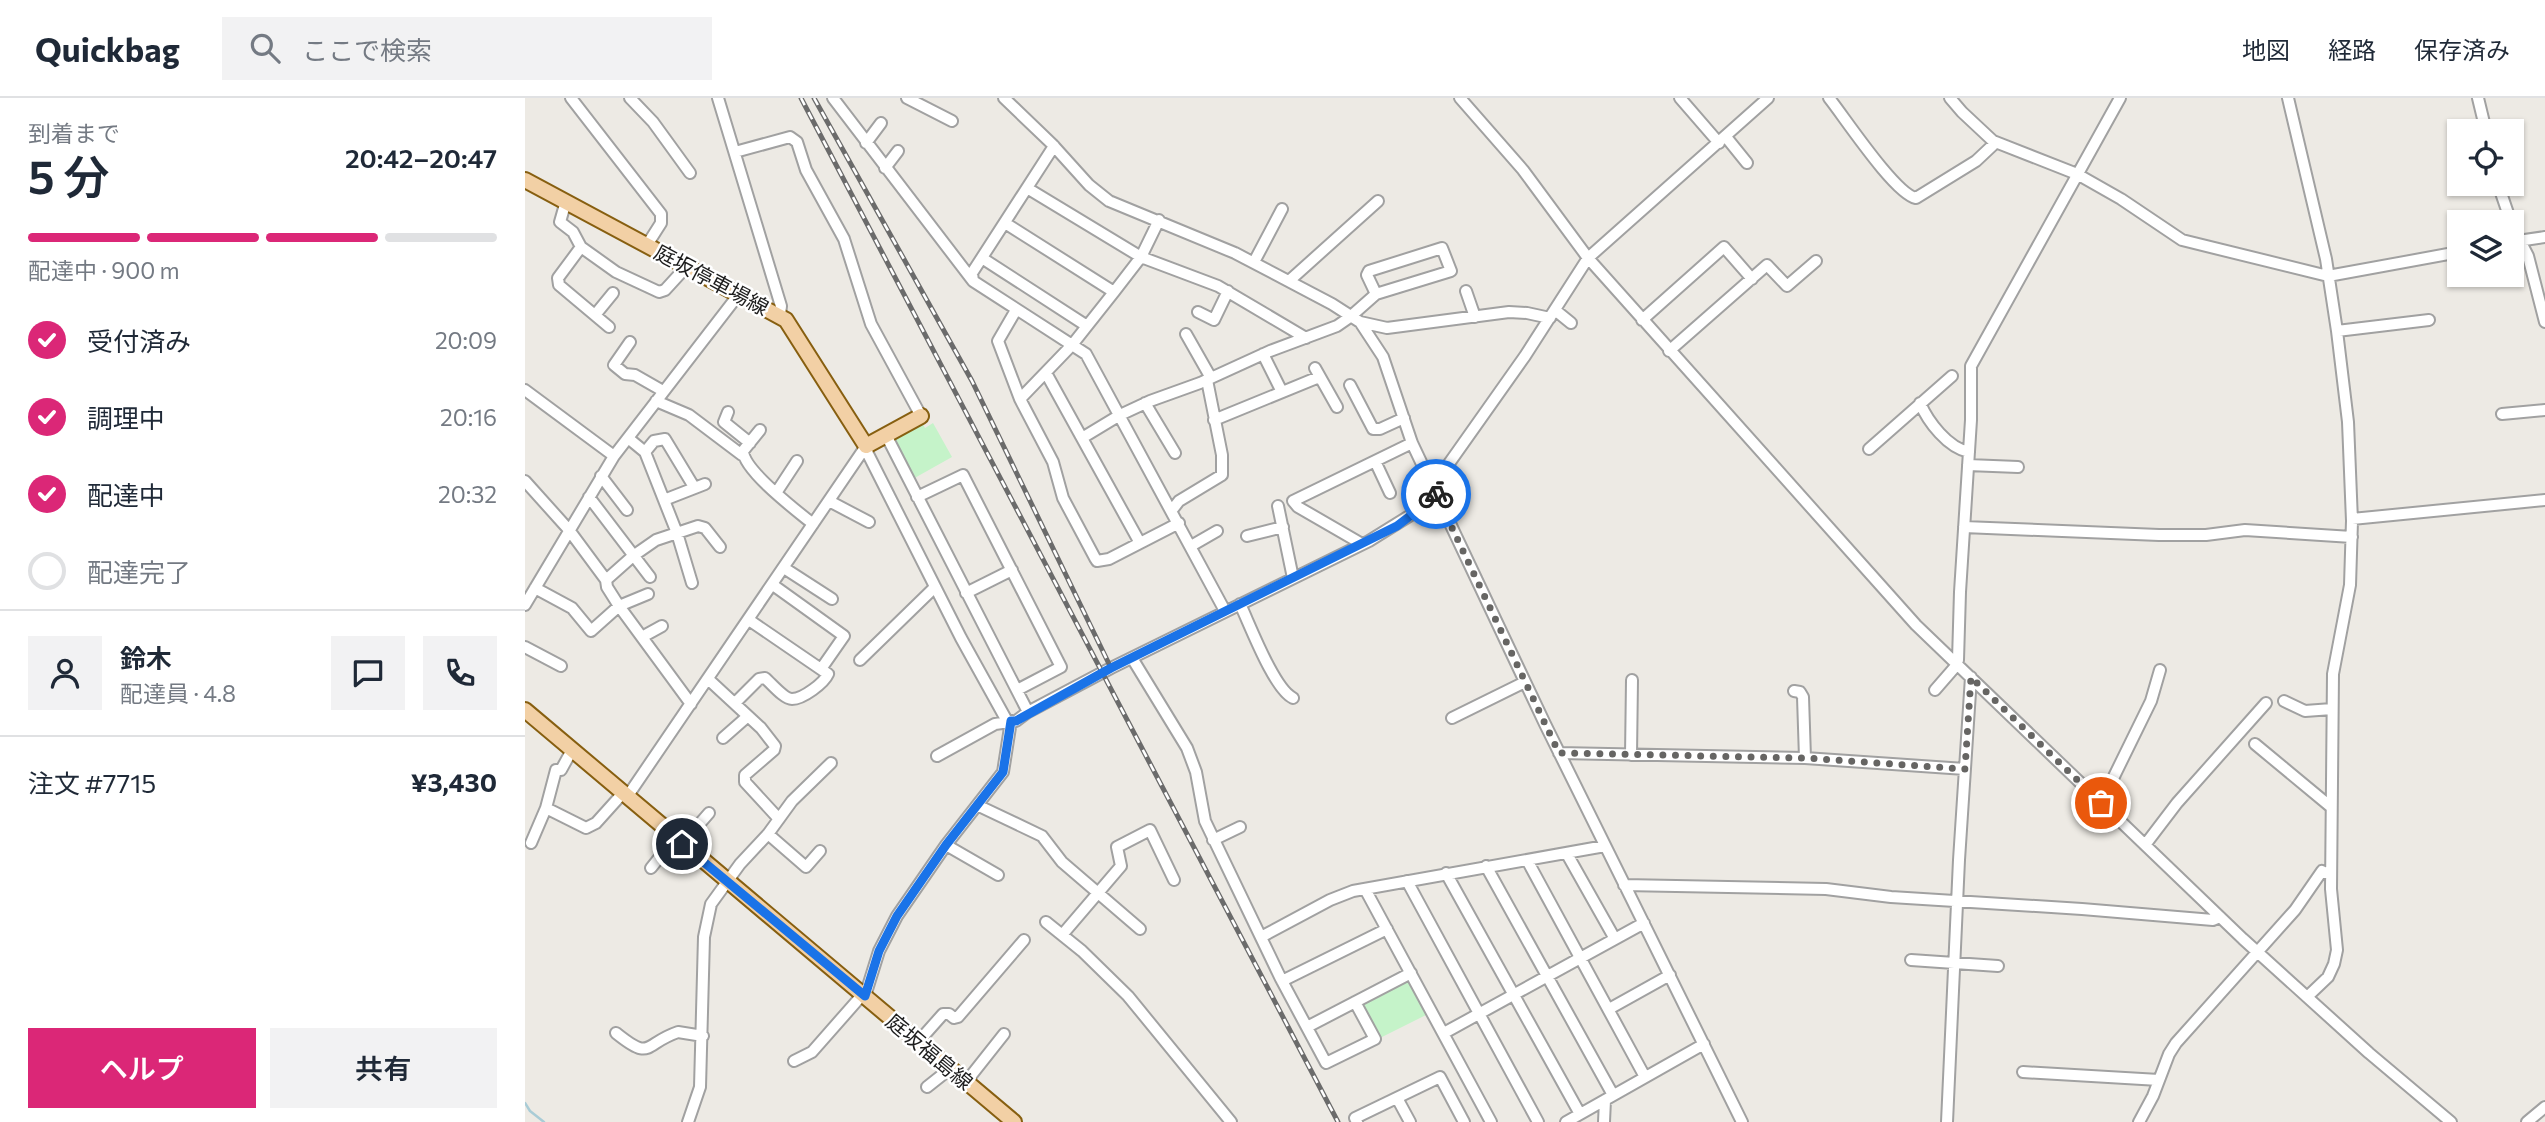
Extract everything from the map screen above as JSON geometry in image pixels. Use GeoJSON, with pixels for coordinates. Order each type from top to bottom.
{"type":"FeatureCollection","features":[{"type":"Feature","properties":{"kind":"main road","name":"庭坂停車場線"},"geometry":{"type":"LineString","coordinates":[[525,180],[780,315],[786,320],[866,446]]}},
{"type":"Feature","properties":{"kind":"main road"},"geometry":{"type":"LineString","coordinates":[[866,446],[921,416]]}},
{"type":"Feature","properties":{"kind":"main road","name":"庭坂福島線"},"geometry":{"type":"LineString","coordinates":[[525,710],[951,1068],[1008,1120]]}},
{"type":"Feature","properties":{"kind":"street"},"geometry":{"type":"LineString","coordinates":[[571,98],[661,214],[661,223],[647,245]]}},
{"type":"Feature","properties":{"kind":"street"},"geometry":{"type":"LineString","coordinates":[[630,98],[653,122],[690,173]]}},
{"type":"Feature","properties":{"kind":"street"},"geometry":{"type":"LineString","coordinates":[[718,98],[781,306],[780,315]]}},
{"type":"Feature","properties":{"kind":"street"},"geometry":{"type":"LineString","coordinates":[[833,98],[973,281],[1086,354],[1226,611]]}},
{"type":"Feature","properties":{"kind":"street"},"geometry":{"type":"LineString","coordinates":[[907,98],[953,121]]}},
{"type":"Feature","properties":{"kind":"street"},"geometry":{"type":"LineString","coordinates":[[1004,98],[1054,146],[1089,185],[1109,201],[1254,262],[1332,304],[1355,320],[1383,358],[1412,443],[1559,753],[1742,1122]]}},
{"type":"Feature","properties":{"kind":"street"},"geometry":{"type":"LineString","coordinates":[[1460,98],[1523,170],[1588,258],[1888,595],[2257,952],[2369,1053],[2451,1122]]}},
{"type":"Feature","properties":{"kind":"street"},"geometry":{"type":"LineString","coordinates":[[1680,98],[1747,163]]}},
{"type":"Feature","properties":{"kind":"street"},"geometry":{"type":"LineString","coordinates":[[937,756],[995,724],[1016,721],[1028,712],[1132,658],[1397,526],[1414,513],[1553,314],[1588,258],[1768,98]]}},
{"type":"Feature","properties":{"kind":"street"},"geometry":{"type":"LineString","coordinates":[[1829,98],[1889,177],[1912,197],[1919,196],[1976,161],[1991,148],[1993,141]]}},
{"type":"Feature","properties":{"kind":"street"},"geometry":{"type":"LineString","coordinates":[[1950,98],[1969,120],[1993,141],[2077,174],[2121,199],[2182,240],[2328,276],[2447,254]]}},
{"type":"Feature","properties":{"kind":"street"},"geometry":{"type":"LineString","coordinates":[[1935,690],[1957,663],[1971,366],[2120,98]]}},
{"type":"Feature","properties":{"kind":"street"},"geometry":{"type":"LineString","coordinates":[[2288,98],[2328,276],[2337,331],[2348,422],[2352,537],[2351,570],[2333,674],[2331,875],[2337,950],[2328,977],[2307,997]]}},
{"type":"Feature","properties":{"kind":"street"},"geometry":{"type":"LineString","coordinates":[[2478,98],[2483,119]]}},
{"type":"Feature","properties":{"kind":"street"},"geometry":{"type":"LineString","coordinates":[[866,143],[881,123]]}},
{"type":"Feature","properties":{"kind":"street"},"geometry":{"type":"LineString","coordinates":[[735,152],[790,137],[797,142],[806,170],[844,239],[871,324],[921,416]]}},
{"type":"Feature","properties":{"kind":"street"},"geometry":{"type":"LineString","coordinates":[[973,281],[972,272],[1054,146]]}},
{"type":"Feature","properties":{"kind":"street"},"geometry":{"type":"LineString","coordinates":[[885,168],[898,151]]}},
{"type":"Feature","properties":{"kind":"street"},"geometry":{"type":"LineString","coordinates":[[1027,187],[1141,257],[1201,278],[1228,291],[1306,338]]}},
{"type":"Feature","properties":{"kind":"street"},"geometry":{"type":"LineString","coordinates":[[566,201],[560,222],[577,236],[581,247],[616,272],[659,292],[665,290],[687,266]]}},
{"type":"Feature","properties":{"kind":"street"},"geometry":{"type":"LineString","coordinates":[[1289,281],[1378,201]]}},
{"type":"Feature","properties":{"kind":"street"},"geometry":{"type":"LineString","coordinates":[[1254,262],[1282,209]]}},
{"type":"Feature","properties":{"kind":"street"},"geometry":{"type":"LineString","coordinates":[[1020,399],[1072,345],[1114,292],[1141,257],[1159,220]]}},
{"type":"Feature","properties":{"kind":"street"},"geometry":{"type":"LineString","coordinates":[[1005,223],[1114,292]]}},
{"type":"Feature","properties":{"kind":"street"},"geometry":{"type":"LineString","coordinates":[[2524,240],[2545,237]]}},
{"type":"Feature","properties":{"kind":"street"},"geometry":{"type":"LineString","coordinates":[[581,247],[558,280],[559,285],[609,327]]}},
{"type":"Feature","properties":{"kind":"street"},"geometry":{"type":"LineString","coordinates":[[1642,320],[1724,247],[1752,279]]}},
{"type":"Feature","properties":{"kind":"street"},"geometry":{"type":"LineString","coordinates":[[1355,320],[1376,294],[1451,271],[1442,248],[1369,271],[1367,275],[1376,294]]}},
{"type":"Feature","properties":{"kind":"street"},"geometry":{"type":"LineString","coordinates":[[2524,251],[2528,256],[2545,322]]}},
{"type":"Feature","properties":{"kind":"street"},"geometry":{"type":"LineString","coordinates":[[982,258],[1087,326]]}},
{"type":"Feature","properties":{"kind":"street"},"geometry":{"type":"LineString","coordinates":[[1669,351],[1767,265],[1787,286],[1816,261]]}},
{"type":"Feature","properties":{"kind":"street"},"geometry":{"type":"LineString","coordinates":[[1198,312],[1215,320],[1228,291]]}},
{"type":"Feature","properties":{"kind":"street"},"geometry":{"type":"LineString","coordinates":[[1466,291],[1475,317]]}},
{"type":"Feature","properties":{"kind":"street"},"geometry":{"type":"LineString","coordinates":[[595,315],[613,293]]}},
{"type":"Feature","properties":{"kind":"street"},"geometry":{"type":"LineString","coordinates":[[525,606],[601,475],[739,293]]}},
{"type":"Feature","properties":{"kind":"street"},"geometry":{"type":"LineString","coordinates":[[1016,310],[998,341],[1020,399],[1053,462],[1063,498],[1097,561],[1106,560],[1179,523]]}},
{"type":"Feature","properties":{"kind":"street"},"geometry":{"type":"LineString","coordinates":[[1082,438],[1145,403],[1209,379],[1263,354],[1355,320],[1387,328],[1518,312],[1553,314],[1571,323]]}},
{"type":"Feature","properties":{"kind":"street"},"geometry":{"type":"LineString","coordinates":[[2337,331],[2430,320]]}},
{"type":"Feature","properties":{"kind":"street"},"geometry":{"type":"LineString","coordinates":[[1172,510],[1179,501],[1222,475],[1222,455],[1209,379],[1186,334]]}},
{"type":"Feature","properties":{"kind":"street"},"geometry":{"type":"LineString","coordinates":[[630,342],[614,365],[625,374],[635,375],[663,391]]}},
{"type":"Feature","properties":{"kind":"street"},"geometry":{"type":"LineString","coordinates":[[1263,354],[1282,392]]}},
{"type":"Feature","properties":{"kind":"street"},"geometry":{"type":"LineString","coordinates":[[1046,373],[1140,543]]}},
{"type":"Feature","properties":{"kind":"street"},"geometry":{"type":"LineString","coordinates":[[1214,420],[1282,392],[1317,373],[1337,407]]}},
{"type":"Feature","properties":{"kind":"street"},"geometry":{"type":"LineString","coordinates":[[1869,449],[1952,376]]}},
{"type":"Feature","properties":{"kind":"street"},"geometry":{"type":"LineString","coordinates":[[1350,385],[1374,429],[1405,418]]}},
{"type":"Feature","properties":{"kind":"street"},"geometry":{"type":"LineString","coordinates":[[525,390],[614,456]]}},
{"type":"Feature","properties":{"kind":"street"},"geometry":{"type":"LineString","coordinates":[[656,401],[689,415],[743,455],[776,493],[813,524]]}},
{"type":"Feature","properties":{"kind":"street"},"geometry":{"type":"LineString","coordinates":[[1145,403],[1175,453]]}},
{"type":"Feature","properties":{"kind":"street"},"geometry":{"type":"LineString","coordinates":[[1920,404],[1944,436],[1957,448],[1969,452]]}},
{"type":"Feature","properties":{"kind":"street"},"geometry":{"type":"LineString","coordinates":[[2501,414],[2545,410]]}},
{"type":"Feature","properties":{"kind":"street"},"geometry":{"type":"LineString","coordinates":[[728,412],[724,422],[750,443]]}},
{"type":"Feature","properties":{"kind":"street"},"geometry":{"type":"LineString","coordinates":[[743,455],[760,429]]}},
{"type":"Feature","properties":{"kind":"street"},"geometry":{"type":"LineString","coordinates":[[887,435],[1028,712]]}},
{"type":"Feature","properties":{"kind":"street"},"geometry":{"type":"LineString","coordinates":[[628,438],[645,453],[677,533],[692,583]]}},
{"type":"Feature","properties":{"kind":"street"},"geometry":{"type":"LineString","coordinates":[[645,453],[654,441],[665,439],[699,486],[664,500]]}},
{"type":"Feature","properties":{"kind":"street"},"geometry":{"type":"LineString","coordinates":[[1362,544],[1298,507],[1293,501],[1412,443]]}},
{"type":"Feature","properties":{"kind":"street"},"geometry":{"type":"LineString","coordinates":[[545,808],[586,828],[596,823],[625,795],[708,680],[866,446]]}},
{"type":"Feature","properties":{"kind":"street"},"geometry":{"type":"LineString","coordinates":[[795,1061],[812,1052],[864,995],[888,932],[946,845],[1003,772],[1009,721],[935,587],[866,446]]}},
{"type":"Feature","properties":{"kind":"street"},"geometry":{"type":"LineString","coordinates":[[776,493],[797,461]]}},
{"type":"Feature","properties":{"kind":"street"},"geometry":{"type":"LineString","coordinates":[[1375,461],[1390,493]]}},
{"type":"Feature","properties":{"kind":"street"},"geometry":{"type":"LineString","coordinates":[[1968,465],[2018,467]]}},
{"type":"Feature","properties":{"kind":"street"},"geometry":{"type":"LineString","coordinates":[[601,475],[627,510]]}},
{"type":"Feature","properties":{"kind":"street"},"geometry":{"type":"LineString","coordinates":[[917,497],[964,475],[1061,667],[1017,690]]}},
{"type":"Feature","properties":{"kind":"street"},"geometry":{"type":"LineString","coordinates":[[525,481],[569,530],[606,580],[607,587],[619,606],[691,704]]}},
{"type":"Feature","properties":{"kind":"street"},"geometry":{"type":"LineString","coordinates":[[589,497],[650,577]]}},
{"type":"Feature","properties":{"kind":"street"},"geometry":{"type":"LineString","coordinates":[[2351,519],[2545,500]]}},
{"type":"Feature","properties":{"kind":"street"},"geometry":{"type":"LineString","coordinates":[[829,501],[869,522]]}},
{"type":"Feature","properties":{"kind":"street"},"geometry":{"type":"LineString","coordinates":[[1278,506],[1293,578]]}},
{"type":"Feature","properties":{"kind":"street"},"geometry":{"type":"LineString","coordinates":[[606,580],[656,540],[701,526],[720,547]]}},
{"type":"Feature","properties":{"kind":"street"},"geometry":{"type":"LineString","coordinates":[[1247,536],[1283,527]]}},
{"type":"Feature","properties":{"kind":"street"},"geometry":{"type":"LineString","coordinates":[[1964,527],[2183,536],[2245,530],[2352,537]]}},
{"type":"Feature","properties":{"kind":"street"},"geometry":{"type":"LineString","coordinates":[[1191,546],[1217,531]]}},
{"type":"Feature","properties":{"kind":"street"},"geometry":{"type":"LineString","coordinates":[[784,568],[832,599]]}},
{"type":"Feature","properties":{"kind":"street"},"geometry":{"type":"LineString","coordinates":[[966,593],[1012,570]]}},
{"type":"Feature","properties":{"kind":"street"},"geometry":{"type":"LineString","coordinates":[[773,585],[844,636],[821,668]]}},
{"type":"Feature","properties":{"kind":"street"},"geometry":{"type":"LineString","coordinates":[[860,660],[935,587]]}},
{"type":"Feature","properties":{"kind":"street"},"geometry":{"type":"LineString","coordinates":[[535,588],[572,608],[591,631],[619,606],[648,594]]}},
{"type":"Feature","properties":{"kind":"street"},"geometry":{"type":"LineString","coordinates":[[1240,604],[1276,681],[1286,694],[1293,698]]}},
{"type":"Feature","properties":{"kind":"street"},"geometry":{"type":"LineString","coordinates":[[735,703],[759,679],[763,678],[787,698],[794,699],[815,689],[828,674],[749,620]]}},
{"type":"Feature","properties":{"kind":"street"},"geometry":{"type":"LineString","coordinates":[[642,637],[662,626]]}},
{"type":"Feature","properties":{"kind":"street"},"geometry":{"type":"LineString","coordinates":[[525,648],[561,666]]}},
{"type":"Feature","properties":{"kind":"street"},"geometry":{"type":"LineString","coordinates":[[1132,658],[1187,748],[1196,772],[1205,821],[1282,981],[1326,1063],[1375,1039],[1355,1002]]}},
{"type":"Feature","properties":{"kind":"street"},"geometry":{"type":"LineString","coordinates":[[2101,803],[2151,701],[2160,670]]}},
{"type":"Feature","properties":{"kind":"street"},"geometry":{"type":"LineString","coordinates":[[1947,1122],[1971,677]]}},
{"type":"Feature","properties":{"kind":"street"},"geometry":{"type":"LineString","coordinates":[[708,680],[761,728],[775,746],[774,750],[745,775],[745,782],[779,819]]}},
{"type":"Feature","properties":{"kind":"street"},"geometry":{"type":"LineString","coordinates":[[1631,755],[1632,680]]}},
{"type":"Feature","properties":{"kind":"street"},"geometry":{"type":"LineString","coordinates":[[1452,718],[1525,682]]}},
{"type":"Feature","properties":{"kind":"street"},"geometry":{"type":"LineString","coordinates":[[1794,691],[1800,692],[1803,697],[1805,758]]}},
{"type":"Feature","properties":{"kind":"street"},"geometry":{"type":"LineString","coordinates":[[2284,701],[2305,711],[2332,709]]}},
{"type":"Feature","properties":{"kind":"street"},"geometry":{"type":"LineString","coordinates":[[2145,845],[2177,803],[2266,702]]}},
{"type":"Feature","properties":{"kind":"street"},"geometry":{"type":"LineString","coordinates":[[723,738],[748,716]]}},
{"type":"Feature","properties":{"kind":"street"},"geometry":{"type":"LineString","coordinates":[[2255,744],[2331,807]]}},
{"type":"Feature","properties":{"kind":"street"},"geometry":{"type":"LineString","coordinates":[[531,843],[557,769],[561,769],[572,750]]}},
{"type":"Feature","properties":{"kind":"street"},"geometry":{"type":"LineString","coordinates":[[1559,753],[1805,758],[1965,769]]}},
{"type":"Feature","properties":{"kind":"street"},"geometry":{"type":"LineString","coordinates":[[688,1122],[700,1087],[706,922],[713,900],[792,801],[831,763]]}},
{"type":"Feature","properties":{"kind":"street"},"geometry":{"type":"LineString","coordinates":[[979,806],[1042,836],[1062,862],[1140,929]]}},
{"type":"Feature","properties":{"kind":"street"},"geometry":{"type":"LineString","coordinates":[[651,868],[709,813]]}},
{"type":"Feature","properties":{"kind":"street"},"geometry":{"type":"LineString","coordinates":[[1213,839],[1240,827]]}},
{"type":"Feature","properties":{"kind":"street"},"geometry":{"type":"LineString","coordinates":[[1062,935],[1121,866],[1117,847],[1150,830],[1174,880]]}},
{"type":"Feature","properties":{"kind":"street"},"geometry":{"type":"LineString","coordinates":[[768,834],[806,867],[820,851]]}},
{"type":"Feature","properties":{"kind":"street"},"geometry":{"type":"LineString","coordinates":[[946,845],[998,875]]}},
{"type":"Feature","properties":{"kind":"street"},"geometry":{"type":"LineString","coordinates":[[1261,937],[1330,900],[1365,889],[1605,846]]}},
{"type":"Feature","properties":{"kind":"street"},"geometry":{"type":"LineString","coordinates":[[1567,854],[1615,939]]}},
{"type":"Feature","properties":{"kind":"street"},"geometry":{"type":"LineString","coordinates":[[1527,860],[1645,1077]]}},
{"type":"Feature","properties":{"kind":"street"},"geometry":{"type":"LineString","coordinates":[[1486,866],[1547,976],[1609,1098],[1604,1122]]}},
{"type":"Feature","properties":{"kind":"street"},"geometry":{"type":"LineString","coordinates":[[2139,1122],[2172,1048],[2294,910],[2322,871],[2331,875]]}},
{"type":"Feature","properties":{"kind":"street"},"geometry":{"type":"LineString","coordinates":[[1446,873],[1580,1114]]}},
{"type":"Feature","properties":{"kind":"street"},"geometry":{"type":"LineString","coordinates":[[1407,881],[1538,1122]]}},
{"type":"Feature","properties":{"kind":"street"},"geometry":{"type":"LineString","coordinates":[[1624,885],[1826,889],[1891,897],[2213,920],[2220,917]]}},
{"type":"Feature","properties":{"kind":"street"},"geometry":{"type":"LineString","coordinates":[[1365,889],[1492,1122]]}},
{"type":"Feature","properties":{"kind":"street"},"geometry":{"type":"LineString","coordinates":[[1046,922],[1128,996],[1231,1122]]}},
{"type":"Feature","properties":{"kind":"street"},"geometry":{"type":"LineString","coordinates":[[1444,1033],[1644,923]]}},
{"type":"Feature","properties":{"kind":"street"},"geometry":{"type":"LineString","coordinates":[[1282,981],[1387,929]]}},
{"type":"Feature","properties":{"kind":"street"},"geometry":{"type":"LineString","coordinates":[[919,1041],[943,1014],[958,1017],[1024,940]]}},
{"type":"Feature","properties":{"kind":"street"},"geometry":{"type":"LineString","coordinates":[[1911,960],[1998,965]]}},
{"type":"Feature","properties":{"kind":"street"},"geometry":{"type":"LineString","coordinates":[[1307,1027],[1411,973]]}},
{"type":"Feature","properties":{"kind":"street"},"geometry":{"type":"LineString","coordinates":[[1609,1010],[1670,975]]}},
{"type":"Feature","properties":{"kind":"street"},"geometry":{"type":"LineString","coordinates":[[616,1033],[631,1046],[642,1050],[678,1031],[703,1036]]}},
{"type":"Feature","properties":{"kind":"street"},"geometry":{"type":"LineString","coordinates":[[966,1082],[1004,1034]]}},
{"type":"Feature","properties":{"kind":"street"},"geometry":{"type":"LineString","coordinates":[[1566,1122],[1704,1044]]}},
{"type":"Feature","properties":{"kind":"street"},"geometry":{"type":"LineString","coordinates":[[927,1087],[951,1068]]}},
{"type":"Feature","properties":{"kind":"street"},"geometry":{"type":"LineString","coordinates":[[2023,1072],[2159,1080]]}},
{"type":"Feature","properties":{"kind":"street"},"geometry":{"type":"LineString","coordinates":[[1357,1122],[1355,1118],[1440,1077],[1464,1122]]}},
{"type":"Feature","properties":{"kind":"street"},"geometry":{"type":"LineString","coordinates":[[1397,1098],[1410,1122]]}},
{"type":"Feature","properties":{"kind":"street"},"geometry":{"type":"LineString","coordinates":[[2526,1122],[2545,1107]]}},
{"type":"Feature","properties":{"kind":"green space"},"geometry":{"type":"Polygon","coordinates":[[[920,419],[925,428],[933,423],[952,457],[911,480],[889,436],[920,419]]]}},
{"type":"Feature","properties":{"kind":"green space"},"geometry":{"type":"Polygon","coordinates":[[[1410,976],[1430,1013],[1378,1039],[1358,1003],[1410,976]]]}},
{"type":"Feature","properties":{"kind":"waterway"},"geometry":{"type":"LineString","coordinates":[[525,1103],[530,1111],[544,1122]]}},
{"type":"Feature","properties":{"kind":"railway"},"geometry":{"type":"LineString","coordinates":[[801,98],[1338,1122]]}},
{"type":"Feature","properties":{"kind":"railway"},"geometry":{"type":"LineString","coordinates":[[814,98],[972,381],[1110,666]]}},
{"type":"Feature","properties":{"kind":"way so far"},"geometry":{"type":"LineString","coordinates":[[1436,494],[1559,753],[1805,758],[1965,769],[1971,677],[2101,803]]}},
{"type":"Feature","properties":{"kind":"route"},"geometry":{"type":"LineString","coordinates":[[682,844],[865,996],[879,951],[897,916],[946,845],[1000,778],[1006,764],[1011,721],[1016,721],[1111,668],[1369,541],[1414,513],[1433,487],[1436,494]]}}]}
